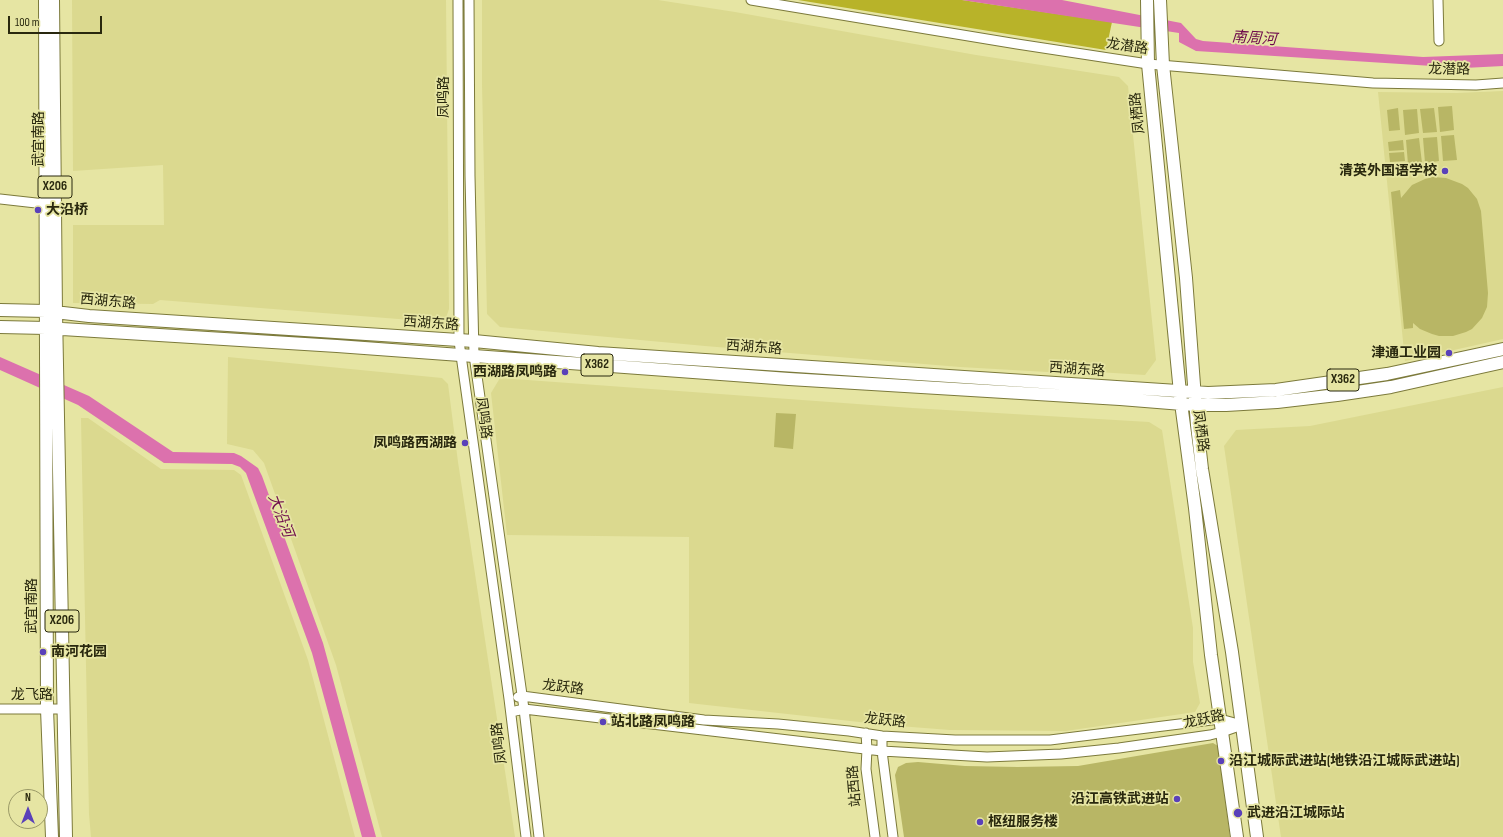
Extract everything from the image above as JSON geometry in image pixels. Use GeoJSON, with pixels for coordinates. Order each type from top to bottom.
{"type":"FeatureCollection","features":[{"type":"Feature","properties":{"kind":"main road","name":"武宜南路"},"geometry":{"type":"LineString","coordinates":[[45,0],[45,204],[52,328],[52,371],[47,399],[47,709],[52,837]]}},
{"type":"Feature","properties":{"kind":"main road","name":"武宜南路"},"geometry":{"type":"LineString","coordinates":[[51,312],[53,0]]}},
{"type":"Feature","properties":{"kind":"main road","name":"凤栖路"},"geometry":{"type":"LineString","coordinates":[[1146,0],[1148,64],[1181,397],[1196,508],[1211,655],[1237,837]]}},
{"type":"Feature","properties":{"kind":"main road","name":"凤栖路"},"geometry":{"type":"LineString","coordinates":[[1160,0],[1163,65],[1186,278],[1193,392],[1202,469],[1232,652],[1257,837]]}},
{"type":"Feature","properties":{"kind":"main road","name":"西湖东路"},"geometry":{"type":"LineString","coordinates":[[0,310],[51,312],[89,316],[474,341],[598,353],[1181,397],[1195,405],[1277,402],[1337,395],[1391,387],[1503,362]]}},
{"type":"Feature","properties":{"kind":"main road","name":"西湖东路"},"geometry":{"type":"LineString","coordinates":[[0,326],[460,354],[789,379],[1181,397],[1193,392],[1208,393],[1276,390],[1387,374],[1503,348]]}},
{"type":"Feature","properties":{"kind":"main road","name":"武宜南路"},"geometry":{"type":"LineString","coordinates":[[52,371],[58,404],[66,837]]}},
{"type":"Feature","properties":{"kind":"street","name":"凤鸣路"},"geometry":{"type":"LineString","coordinates":[[458,0],[460,354],[511,712],[526,837]]}},
{"type":"Feature","properties":{"kind":"street","name":"凤鸣路"},"geometry":{"type":"LineString","coordinates":[[469,0],[470,176],[474,355],[524,709],[540,837]]}},
{"type":"Feature","properties":{"kind":"street","name":"龙潜路"},"geometry":{"type":"LineString","coordinates":[[751,0],[1148,64],[1373,83],[1476,85],[1503,83]]}},
{"type":"Feature","properties":{"kind":"street"},"geometry":{"type":"LineString","coordinates":[[1438,0],[1439,41]]}},
{"type":"Feature","properties":{"kind":"street"},"geometry":{"type":"LineString","coordinates":[[0,199],[45,204]]}},
{"type":"Feature","properties":{"kind":"street","name":"龙跃路"},"geometry":{"type":"LineString","coordinates":[[509,699],[522,696],[704,720],[778,724],[882,736],[955,740],[1050,740],[1220,719],[1242,725]]}},
{"type":"Feature","properties":{"kind":"street","name":"龙飞路"},"geometry":{"type":"LineString","coordinates":[[0,709],[63,709]]}},
{"type":"Feature","properties":{"kind":"street","name":"龙跃路"},"geometry":{"type":"LineString","coordinates":[[511,712],[524,709],[882,751],[987,757],[1061,754],[1119,748],[1222,732],[1242,725]]}},
{"type":"Feature","properties":{"kind":"street","name":"站西路"},"geometry":{"type":"LineString","coordinates":[[866,733],[866,769],[875,837]]}},
{"type":"Feature","properties":{"kind":"street"},"geometry":{"type":"LineString","coordinates":[[882,736],[882,751],[893,837]]}},
{"type":"Feature","properties":{"kind":"shaded area"},"geometry":{"type":"Polygon","coordinates":[[[72,0],[446,0],[449,309],[446,318],[436,322],[160,300],[153,304],[73,303],[73,225],[164,225],[163,165],[73,171],[72,0]]]}},
{"type":"Feature","properties":{"kind":"shaded area"},"geometry":{"type":"Polygon","coordinates":[[[482,0],[658,0],[735,12],[976,55],[1119,77],[1128,86],[1156,360],[1145,375],[1083,371],[1065,373],[960,367],[500,327],[487,314],[482,84],[482,0]]]}},
{"type":"Feature","properties":{"kind":"shaded area"},"geometry":{"type":"Polygon","coordinates":[[[798,0],[962,0],[1112,22],[1106,50],[798,0]]]}},
{"type":"Feature","properties":{"kind":"shaded area"},"geometry":{"type":"Polygon","coordinates":[[[962,0],[1062,0],[1181,23],[1196,39],[1203,41],[1423,57],[1503,54],[1503,66],[1464,68],[1196,51],[1179,42],[1179,33],[962,0]]]}},
{"type":"Feature","properties":{"kind":"shaded area","name":"清英外国语学校"},"geometry":{"type":"Polygon","coordinates":[[[1503,91],[1503,339],[1405,361],[1378,92],[1457,93],[1503,91]]]}},
{"type":"Feature","properties":{"kind":"shaded area"},"geometry":{"type":"Polygon","coordinates":[[[1452,106],[1454,130],[1440,132],[1438,107],[1452,106]]]}},
{"type":"Feature","properties":{"kind":"shaded area"},"geometry":{"type":"Polygon","coordinates":[[[1398,108],[1400,130],[1389,131],[1387,110],[1398,108]]]}},
{"type":"Feature","properties":{"kind":"shaded area"},"geometry":{"type":"Polygon","coordinates":[[[1434,108],[1437,132],[1423,133],[1420,109],[1434,108]]]}},
{"type":"Feature","properties":{"kind":"shaded area"},"geometry":{"type":"Polygon","coordinates":[[[1417,109],[1419,133],[1405,135],[1403,110],[1417,109]]]}},
{"type":"Feature","properties":{"kind":"shaded area"},"geometry":{"type":"Polygon","coordinates":[[[1454,135],[1457,160],[1443,161],[1441,136],[1454,135]]]}},
{"type":"Feature","properties":{"kind":"shaded area"},"geometry":{"type":"Polygon","coordinates":[[[1437,137],[1439,161],[1425,163],[1423,138],[1437,137]]]}},
{"type":"Feature","properties":{"kind":"shaded area"},"geometry":{"type":"Polygon","coordinates":[[[1419,138],[1422,163],[1408,164],[1406,140],[1419,138]]]}},
{"type":"Feature","properties":{"kind":"shaded area"},"geometry":{"type":"Polygon","coordinates":[[[1403,140],[1404,150],[1389,151],[1388,142],[1403,140]]]}},
{"type":"Feature","properties":{"kind":"shaded area"},"geometry":{"type":"Polygon","coordinates":[[[1404,152],[1405,161],[1390,162],[1389,153],[1404,152]]]}},
{"type":"Feature","properties":{"kind":"shaded area"},"geometry":{"type":"Polygon","coordinates":[[[1433,177],[1446,178],[1468,188],[1477,199],[1481,211],[1488,293],[1487,307],[1482,318],[1472,329],[1453,336],[1439,336],[1432,334],[1420,329],[1413,323],[1413,328],[1404,329],[1391,192],[1400,190],[1401,198],[1412,185],[1433,177]]]}},
{"type":"Feature","properties":{"kind":"shaded area"},"geometry":{"type":"Polygon","coordinates":[[[0,357],[89,396],[173,452],[234,453],[258,468],[323,643],[376,837],[362,837],[312,653],[246,473],[240,467],[232,464],[164,463],[78,405],[0,370],[0,357]]]}},
{"type":"Feature","properties":{"kind":"shaded area"},"geometry":{"type":"Polygon","coordinates":[[[228,357],[442,378],[448,384],[458,462],[515,837],[382,837],[336,665],[264,463],[253,450],[227,444],[228,357]]]}},
{"type":"Feature","properties":{"kind":"shaded area"},"geometry":{"type":"Polygon","coordinates":[[[500,378],[912,408],[1149,422],[1162,430],[1193,628],[1193,662],[1200,703],[1195,712],[1066,731],[950,730],[886,725],[689,703],[689,537],[507,535],[491,393],[500,378]]]}},
{"type":"Feature","properties":{"kind":"shaded area"},"geometry":{"type":"Polygon","coordinates":[[[1503,387],[1503,837],[1281,837],[1224,446],[1236,430],[1310,426],[1503,387]]]}},
{"type":"Feature","properties":{"kind":"shaded area"},"geometry":{"type":"Polygon","coordinates":[[[776,413],[796,414],[793,449],[774,447],[776,413]]]}},
{"type":"Feature","properties":{"kind":"shaded area"},"geometry":{"type":"Polygon","coordinates":[[[81,418],[88,418],[161,469],[234,470],[241,475],[308,660],[355,837],[91,837],[89,814],[81,418]]]}},
{"type":"Feature","properties":{"kind":"shaded area"},"geometry":{"type":"Polygon","coordinates":[[[1213,743],[1218,746],[1230,837],[904,837],[895,775],[898,767],[906,763],[918,762],[965,766],[1018,767],[1078,766],[1213,743]]]}},
{"type":"Feature","properties":{"kind":"place","name":"清英外国语学校"},"geometry":{"type":"Point","coordinates":[1445,171]}},
{"type":"Feature","properties":{"kind":"place","name":"大沿桥"},"geometry":{"type":"Point","coordinates":[38,210]}},
{"type":"Feature","properties":{"kind":"place","name":"津通工业园"},"geometry":{"type":"Point","coordinates":[1449,353]}},
{"type":"Feature","properties":{"kind":"place","name":"西湖路凤鸣路"},"geometry":{"type":"Point","coordinates":[565,372]}},
{"type":"Feature","properties":{"kind":"place","name":"凤鸣路西湖路"},"geometry":{"type":"Point","coordinates":[465,443]}},
{"type":"Feature","properties":{"kind":"place","name":"南河花园"},"geometry":{"type":"Point","coordinates":[43,652]}},
{"type":"Feature","properties":{"kind":"place","name":"站北路凤鸣路"},"geometry":{"type":"Point","coordinates":[603,722]}},
{"type":"Feature","properties":{"kind":"place","name":"沿江城际武进站(地铁沿江城际武进站)"},"geometry":{"type":"Point","coordinates":[1221,761]}},
{"type":"Feature","properties":{"kind":"place","name":"沿江高铁武进站"},"geometry":{"type":"Point","coordinates":[1177,799]}},
{"type":"Feature","properties":{"kind":"place","name":"武进沿江城际站"},"geometry":{"type":"Point","coordinates":[1238,813]}},
{"type":"Feature","properties":{"kind":"place","name":"枢纽服务楼"},"geometry":{"type":"Point","coordinates":[980,822]}},
{"type":"Feature","properties":{"kind":"water label","name":"南周河"},"geometry":{"type":"Point","coordinates":[1254,39]}},
{"type":"Feature","properties":{"kind":"water label","name":"大沿河"},"geometry":{"type":"Point","coordinates":[280,516]}}]}
